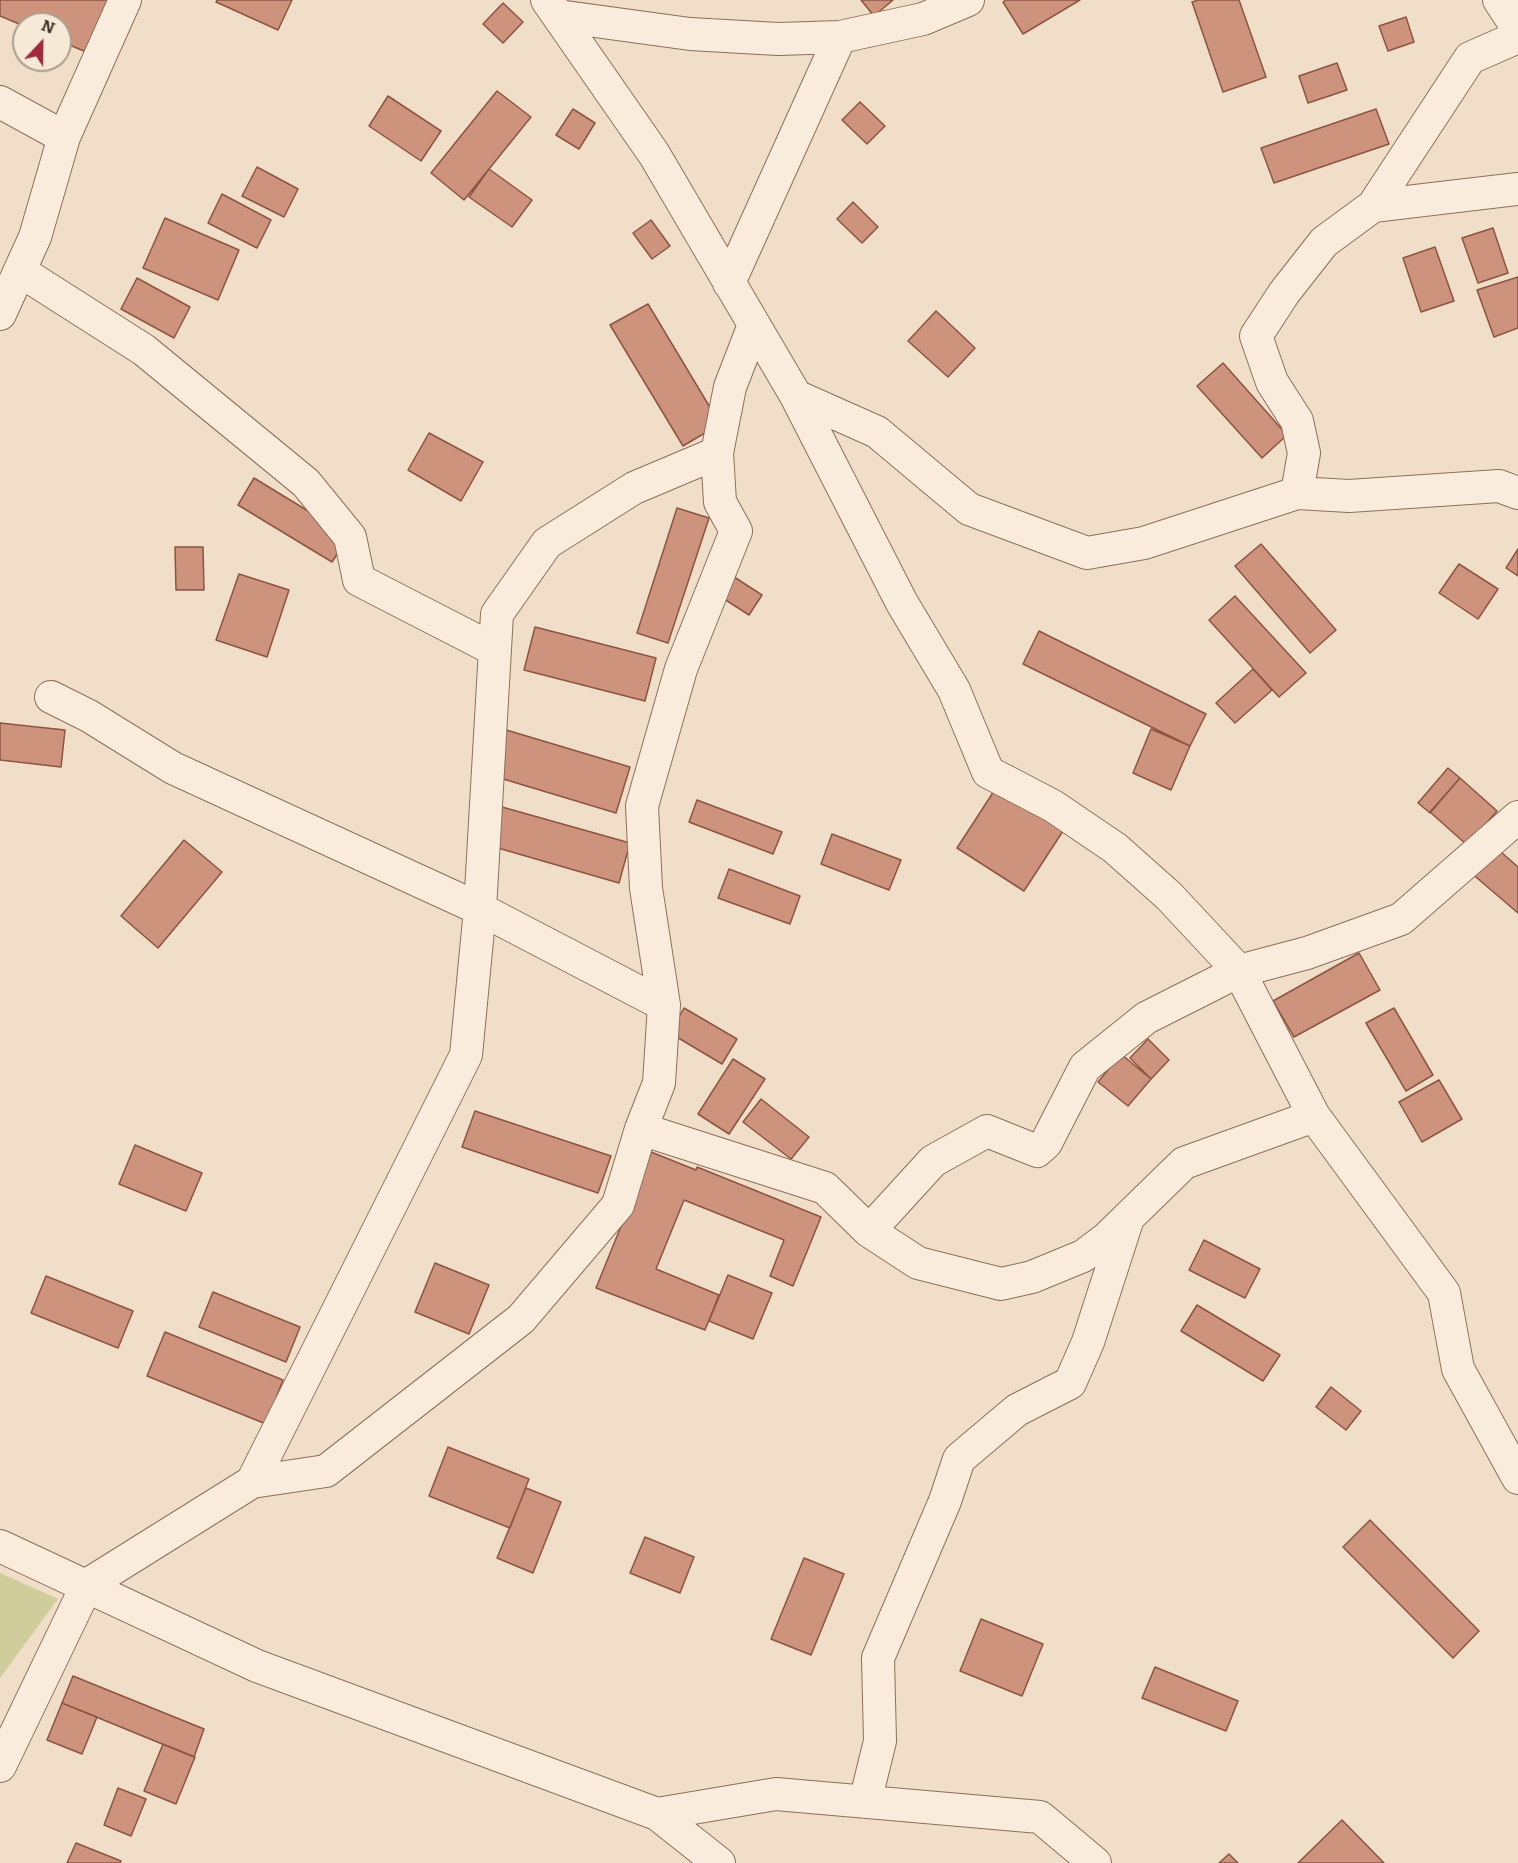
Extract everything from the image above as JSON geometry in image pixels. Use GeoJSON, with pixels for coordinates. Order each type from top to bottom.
{"type":"FeatureCollection","features":[{"type":"Feature","properties":{"kind":"street"},"geometry":{"type":"LineString","coordinates":[[0,314],[35,237],[64,137],[125,0]]}},
{"type":"Feature","properties":{"kind":"street"},"geometry":{"type":"LineString","coordinates":[[552,8],[690,34],[778,39],[840,37],[922,19],[968,0]]}},
{"type":"Feature","properties":{"kind":"street"},"geometry":{"type":"LineString","coordinates":[[1499,0],[1518,29]]}},
{"type":"Feature","properties":{"kind":"street"},"geometry":{"type":"LineString","coordinates":[[552,8],[654,154],[796,396],[902,603],[954,690],[988,772],[1053,806],[1115,848],[1169,896],[1239,971],[1314,1116],[1444,1293],[1458,1369],[1518,1478]]}},
{"type":"Feature","properties":{"kind":"street"},"geometry":{"type":"LineString","coordinates":[[729,283],[840,37]]}},
{"type":"Feature","properties":{"kind":"street"},"geometry":{"type":"LineString","coordinates":[[1297,493],[1304,453],[1297,421],[1272,382],[1256,336],[1284,293],[1324,242],[1373,206],[1470,58],[1518,37]]}},
{"type":"Feature","properties":{"kind":"street"},"geometry":{"type":"LineString","coordinates":[[0,102],[64,137]]}},
{"type":"Feature","properties":{"kind":"street"},"geometry":{"type":"LineString","coordinates":[[1373,206],[1518,189]]}},
{"type":"Feature","properties":{"kind":"street"},"geometry":{"type":"LineString","coordinates":[[20,271],[144,350],[306,483],[350,537],[359,580],[495,650]]}},
{"type":"Feature","properties":{"kind":"street"},"geometry":{"type":"LineString","coordinates":[[0,1766],[87,1585],[252,1482],[326,1471],[521,1319],[618,1205],[641,1129],[659,1083],[664,1005],[646,888],[642,806],[681,669],[736,531],[720,502],[717,453],[730,387],[754,325]]}},
{"type":"Feature","properties":{"kind":"street"},"geometry":{"type":"LineString","coordinates":[[796,396],[877,432],[969,509],[1087,553],[1144,543],[1297,493],[1349,496],[1499,486],[1518,493]]}},
{"type":"Feature","properties":{"kind":"street"},"geometry":{"type":"LineString","coordinates":[[252,1482],[466,1054],[480,909],[497,614],[547,543],[634,488],[717,453]]}},
{"type":"Feature","properties":{"kind":"street"},"geometry":{"type":"LineString","coordinates":[[51,697],[173,768],[480,909],[664,1005]]}},
{"type":"Feature","properties":{"kind":"street"},"geometry":{"type":"LineString","coordinates":[[869,1231],[933,1161],[987,1131],[1037,1151],[1046,1143],[1085,1067],[1146,1018],[1239,971],[1307,953],[1401,919],[1518,817]]}},
{"type":"Feature","properties":{"kind":"street"},"geometry":{"type":"LineString","coordinates":[[641,1129],[825,1188],[869,1231],[918,1263],[1001,1284],[1032,1277],[1083,1256],[1128,1218],[1184,1163],[1314,1116]]}},
{"type":"Feature","properties":{"kind":"street"},"geometry":{"type":"LineString","coordinates":[[865,1802],[880,1742],[878,1658],[945,1501],[959,1459],[1017,1410],[1070,1383],[1088,1342],[1128,1218]]}},
{"type":"Feature","properties":{"kind":"street"},"geometry":{"type":"LineString","coordinates":[[0,1546],[257,1666],[657,1814],[719,1863]]}},
{"type":"Feature","properties":{"kind":"street"},"geometry":{"type":"LineString","coordinates":[[657,1814],[776,1794],[1040,1816],[1095,1863]]}},
{"type":"Feature","properties":{"kind":"shaded area"},"geometry":{"type":"Polygon","coordinates":[[[0,1573],[58,1599],[0,1678],[0,1573]]]}},
{"type":"Feature","properties":{"kind":"building"},"geometry":{"type":"Polygon","coordinates":[[[0,0],[113,0],[91,54],[72,46],[72,12],[12,12],[12,21],[0,16],[0,0]]]}},
{"type":"Feature","properties":{"kind":"building"},"geometry":{"type":"Polygon","coordinates":[[[217,0],[292,0],[278,30],[216,2],[217,0]]]}},
{"type":"Feature","properties":{"kind":"building"},"geometry":{"type":"Polygon","coordinates":[[[861,0],[893,0],[874,16],[861,0]]]}},
{"type":"Feature","properties":{"kind":"building"},"geometry":{"type":"Polygon","coordinates":[[[1006,0],[1080,0],[1023,34],[1003,2],[1006,0]]]}},
{"type":"Feature","properties":{"kind":"building"},"geometry":{"type":"Polygon","coordinates":[[[1239,0],[1266,77],[1223,92],[1192,2],[1239,0]]]}},
{"type":"Feature","properties":{"kind":"building"},"geometry":{"type":"Polygon","coordinates":[[[503,3],[523,22],[503,43],[483,24],[503,3]]]}},
{"type":"Feature","properties":{"kind":"building"},"geometry":{"type":"Polygon","coordinates":[[[1406,17],[1414,42],[1388,51],[1379,26],[1406,17]]]}},
{"type":"Feature","properties":{"kind":"building"},"geometry":{"type":"Polygon","coordinates":[[[1337,63],[1347,90],[1308,103],[1299,76],[1337,63]]]}},
{"type":"Feature","properties":{"kind":"building"},"geometry":{"type":"Polygon","coordinates":[[[497,91],[531,117],[464,200],[431,173],[497,91]]]}},
{"type":"Feature","properties":{"kind":"building"},"geometry":{"type":"Polygon","coordinates":[[[388,96],[441,131],[421,161],[369,126],[388,96]]]}},
{"type":"Feature","properties":{"kind":"building"},"geometry":{"type":"Polygon","coordinates":[[[860,102],[885,126],[867,144],[842,120],[860,102]]]}},
{"type":"Feature","properties":{"kind":"building"},"geometry":{"type":"Polygon","coordinates":[[[573,109],[595,123],[579,149],[556,135],[573,109]]]}},
{"type":"Feature","properties":{"kind":"building"},"geometry":{"type":"Polygon","coordinates":[[[1376,109],[1389,144],[1274,183],[1261,148],[1376,109]]]}},
{"type":"Feature","properties":{"kind":"building"},"geometry":{"type":"Polygon","coordinates":[[[257,167],[298,189],[284,217],[242,196],[257,167]]]}},
{"type":"Feature","properties":{"kind":"building"},"geometry":{"type":"Polygon","coordinates":[[[489,169],[532,200],[512,227],[469,197],[489,169]]]}},
{"type":"Feature","properties":{"kind":"building"},"geometry":{"type":"Polygon","coordinates":[[[222,194],[271,220],[257,248],[208,223],[222,194]]]}},
{"type":"Feature","properties":{"kind":"building"},"geometry":{"type":"Polygon","coordinates":[[[853,202],[878,227],[862,243],[837,219],[853,202]]]}},
{"type":"Feature","properties":{"kind":"building"},"geometry":{"type":"Polygon","coordinates":[[[165,218],[239,250],[218,300],[143,268],[165,218]]]}},
{"type":"Feature","properties":{"kind":"building"},"geometry":{"type":"Polygon","coordinates":[[[651,220],[670,246],[652,259],[633,233],[651,220]]]}},
{"type":"Feature","properties":{"kind":"building"},"geometry":{"type":"Polygon","coordinates":[[[1493,228],[1508,273],[1478,283],[1462,238],[1493,228]]]}},
{"type":"Feature","properties":{"kind":"building"},"geometry":{"type":"Polygon","coordinates":[[[1435,247],[1454,301],[1421,312],[1403,258],[1435,247]]]}},
{"type":"Feature","properties":{"kind":"building"},"geometry":{"type":"Polygon","coordinates":[[[1518,277],[1518,328],[1494,337],[1477,290],[1518,277]]]}},
{"type":"Feature","properties":{"kind":"building"},"geometry":{"type":"Polygon","coordinates":[[[137,278],[190,307],[174,338],[121,309],[137,278]]]}},
{"type":"Feature","properties":{"kind":"building"},"geometry":{"type":"Polygon","coordinates":[[[648,304],[720,424],[683,446],[610,325],[648,304]]]}},
{"type":"Feature","properties":{"kind":"building"},"geometry":{"type":"Polygon","coordinates":[[[936,311],[975,348],[948,377],[908,341],[936,311]]]}},
{"type":"Feature","properties":{"kind":"building"},"geometry":{"type":"Polygon","coordinates":[[[1223,363],[1287,435],[1262,458],[1197,386],[1223,363]]]}},
{"type":"Feature","properties":{"kind":"building"},"geometry":{"type":"Polygon","coordinates":[[[429,433],[483,462],[461,501],[408,470],[429,433]]]}},
{"type":"Feature","properties":{"kind":"building"},"geometry":{"type":"Polygon","coordinates":[[[254,478],[349,536],[332,562],[238,505],[254,478]]]}},
{"type":"Feature","properties":{"kind":"building"},"geometry":{"type":"Polygon","coordinates":[[[677,508],[709,518],[668,643],[637,633],[677,508]]]}},
{"type":"Feature","properties":{"kind":"building"},"geometry":{"type":"Polygon","coordinates":[[[1261,544],[1336,630],[1310,653],[1235,566],[1261,544]]]}},
{"type":"Feature","properties":{"kind":"building"},"geometry":{"type":"Polygon","coordinates":[[[175,547],[203,547],[204,590],[176,590],[175,547]]]}},
{"type":"Feature","properties":{"kind":"building"},"geometry":{"type":"Polygon","coordinates":[[[1518,549],[1518,576],[1506,568],[1518,549]]]}},
{"type":"Feature","properties":{"kind":"building"},"geometry":{"type":"Polygon","coordinates":[[[1459,564],[1498,589],[1478,619],[1439,593],[1459,564]]]}},
{"type":"Feature","properties":{"kind":"building"},"geometry":{"type":"Polygon","coordinates":[[[239,574],[289,590],[267,657],[216,640],[239,574]]]}},
{"type":"Feature","properties":{"kind":"building"},"geometry":{"type":"Polygon","coordinates":[[[731,575],[762,595],[749,615],[718,595],[731,575]]]}},
{"type":"Feature","properties":{"kind":"building"},"geometry":{"type":"Polygon","coordinates":[[[1235,596],[1306,673],[1279,697],[1209,620],[1235,596]]]}},
{"type":"Feature","properties":{"kind":"building"},"geometry":{"type":"Polygon","coordinates":[[[535,627],[656,658],[645,701],[524,670],[535,627]]]}},
{"type":"Feature","properties":{"kind":"building"},"geometry":{"type":"Polygon","coordinates":[[[1039,631],[1206,714],[1190,746],[1023,664],[1039,631]]]}},
{"type":"Feature","properties":{"kind":"building"},"geometry":{"type":"Polygon","coordinates":[[[1253,669],[1272,690],[1235,723],[1216,703],[1253,669]]]}},
{"type":"Feature","properties":{"kind":"building"},"geometry":{"type":"Polygon","coordinates":[[[0,723],[65,730],[61,767],[0,760],[0,723]]]}},
{"type":"Feature","properties":{"kind":"building"},"geometry":{"type":"Polygon","coordinates":[[[503,729],[630,767],[616,813],[490,775],[503,729]]]}},
{"type":"Feature","properties":{"kind":"building"},"geometry":{"type":"Polygon","coordinates":[[[1151,729],[1190,746],[1171,790],[1133,773],[1151,729]]]}},
{"type":"Feature","properties":{"kind":"building"},"geometry":{"type":"Polygon","coordinates":[[[1448,768],[1460,778],[1430,813],[1418,803],[1448,768]]]}},
{"type":"Feature","properties":{"kind":"building"},"geometry":{"type":"Polygon","coordinates":[[[1460,778],[1497,811],[1467,845],[1430,812],[1460,778]]]}},
{"type":"Feature","properties":{"kind":"building"},"geometry":{"type":"Polygon","coordinates":[[[996,788],[1063,831],[1024,891],[957,848],[996,788]]]}},
{"type":"Feature","properties":{"kind":"building"},"geometry":{"type":"Polygon","coordinates":[[[697,800],[782,832],[773,854],[689,822],[697,800]]]}},
{"type":"Feature","properties":{"kind":"building"},"geometry":{"type":"Polygon","coordinates":[[[502,807],[630,843],[619,883],[491,846],[502,807]]]}},
{"type":"Feature","properties":{"kind":"building"},"geometry":{"type":"Polygon","coordinates":[[[832,834],[901,860],[889,890],[821,864],[832,834]]]}},
{"type":"Feature","properties":{"kind":"building"},"geometry":{"type":"Polygon","coordinates":[[[184,840],[222,872],[158,948],[121,916],[184,840]]]}},
{"type":"Feature","properties":{"kind":"building"},"geometry":{"type":"Polygon","coordinates":[[[1493,845],[1518,867],[1518,913],[1470,872],[1493,845]]]}},
{"type":"Feature","properties":{"kind":"building"},"geometry":{"type":"Polygon","coordinates":[[[729,869],[800,896],[790,924],[718,898],[729,869]]]}},
{"type":"Feature","properties":{"kind":"building"},"geometry":{"type":"Polygon","coordinates":[[[1359,953],[1380,990],[1294,1037],[1273,1001],[1359,953]]]}},
{"type":"Feature","properties":{"kind":"building"},"geometry":{"type":"Polygon","coordinates":[[[684,1008],[737,1039],[722,1064],[670,1033],[684,1008]]]}},
{"type":"Feature","properties":{"kind":"building"},"geometry":{"type":"Polygon","coordinates":[[[1394,1008],[1433,1075],[1406,1091],[1366,1023],[1394,1008]]]}},
{"type":"Feature","properties":{"kind":"building"},"geometry":{"type":"Polygon","coordinates":[[[1148,1039],[1169,1060],[1151,1079],[1130,1058],[1148,1039]]]}},
{"type":"Feature","properties":{"kind":"building"},"geometry":{"type":"Polygon","coordinates":[[[1121,1054],[1151,1079],[1128,1106],[1098,1082],[1121,1054]]]}},
{"type":"Feature","properties":{"kind":"building"},"geometry":{"type":"Polygon","coordinates":[[[733,1059],[765,1079],[729,1134],[698,1114],[733,1059]]]}},
{"type":"Feature","properties":{"kind":"building"},"geometry":{"type":"Polygon","coordinates":[[[1439,1080],[1462,1119],[1422,1142],[1399,1102],[1439,1080]]]}},
{"type":"Feature","properties":{"kind":"building"},"geometry":{"type":"Polygon","coordinates":[[[761,1099],[809,1137],[791,1159],[743,1122],[761,1099]]]}},
{"type":"Feature","properties":{"kind":"building"},"geometry":{"type":"Polygon","coordinates":[[[475,1111],[611,1156],[598,1193],[462,1147],[475,1111]]]}},
{"type":"Feature","properties":{"kind":"building"},"geometry":{"type":"Polygon","coordinates":[[[135,1145],[202,1173],[186,1211],[119,1184],[135,1145]]]}},
{"type":"Feature","properties":{"kind":"building"},"geometry":{"type":"Polygon","coordinates":[[[651,1152],[696,1170],[697,1167],[821,1217],[793,1286],[770,1276],[784,1240],[684,1200],[656,1269],[719,1295],[705,1330],[596,1288],[651,1152]]]}},
{"type":"Feature","properties":{"kind":"building"},"geometry":{"type":"Polygon","coordinates":[[[1204,1240],[1260,1269],[1245,1298],[1189,1270],[1204,1240]]]}},
{"type":"Feature","properties":{"kind":"building"},"geometry":{"type":"Polygon","coordinates":[[[435,1263],[489,1285],[469,1334],[415,1312],[435,1263]]]}},
{"type":"Feature","properties":{"kind":"building"},"geometry":{"type":"Polygon","coordinates":[[[728,1275],[772,1293],[753,1339],[709,1321],[728,1275]]]}},
{"type":"Feature","properties":{"kind":"building"},"geometry":{"type":"Polygon","coordinates":[[[46,1276],[133,1311],[118,1348],[31,1313],[46,1276]]]}},
{"type":"Feature","properties":{"kind":"building"},"geometry":{"type":"Polygon","coordinates":[[[213,1292],[300,1327],[286,1362],[199,1327],[213,1292]]]}},
{"type":"Feature","properties":{"kind":"building"},"geometry":{"type":"Polygon","coordinates":[[[1197,1305],[1280,1355],[1263,1381],[1181,1331],[1197,1305]]]}},
{"type":"Feature","properties":{"kind":"building"},"geometry":{"type":"Polygon","coordinates":[[[165,1332],[283,1380],[266,1424],[147,1376],[165,1332]]]}},
{"type":"Feature","properties":{"kind":"building"},"geometry":{"type":"Polygon","coordinates":[[[1331,1387],[1361,1411],[1346,1430],[1316,1407],[1331,1387]]]}},
{"type":"Feature","properties":{"kind":"building"},"geometry":{"type":"Polygon","coordinates":[[[448,1447],[529,1479],[510,1528],[429,1496],[448,1447]]]}},
{"type":"Feature","properties":{"kind":"building"},"geometry":{"type":"Polygon","coordinates":[[[526,1488],[561,1502],[533,1573],[497,1558],[526,1488]]]}},
{"type":"Feature","properties":{"kind":"building"},"geometry":{"type":"Polygon","coordinates":[[[1370,1520],[1479,1631],[1453,1658],[1343,1547],[1370,1520]]]}},
{"type":"Feature","properties":{"kind":"building"},"geometry":{"type":"Polygon","coordinates":[[[645,1537],[694,1557],[680,1593],[630,1573],[645,1537]]]}},
{"type":"Feature","properties":{"kind":"building"},"geometry":{"type":"Polygon","coordinates":[[[804,1558],[844,1574],[811,1655],[771,1639],[804,1558]]]}},
{"type":"Feature","properties":{"kind":"building"},"geometry":{"type":"Polygon","coordinates":[[[981,1619],[1043,1644],[1022,1696],[960,1671],[981,1619]]]}},
{"type":"Feature","properties":{"kind":"building"},"geometry":{"type":"Polygon","coordinates":[[[1155,1667],[1238,1701],[1226,1731],[1142,1698],[1155,1667]]]}},
{"type":"Feature","properties":{"kind":"building"},"geometry":{"type":"Polygon","coordinates":[[[73,1676],[204,1729],[194,1757],[62,1703],[73,1676]]]}},
{"type":"Feature","properties":{"kind":"building"},"geometry":{"type":"Polygon","coordinates":[[[62,1703],[97,1717],[82,1754],[47,1740],[62,1703]]]}},
{"type":"Feature","properties":{"kind":"building"},"geometry":{"type":"Polygon","coordinates":[[[163,1744],[195,1757],[176,1804],[144,1791],[163,1744]]]}},
{"type":"Feature","properties":{"kind":"building"},"geometry":{"type":"Polygon","coordinates":[[[118,1788],[146,1799],[131,1836],[104,1825],[118,1788]]]}},
{"type":"Feature","properties":{"kind":"building"},"geometry":{"type":"Polygon","coordinates":[[[1342,1820],[1384,1863],[1298,1863],[1342,1820]]]}},
{"type":"Feature","properties":{"kind":"building"},"geometry":{"type":"Polygon","coordinates":[[[76,1843],[121,1861],[120,1863],[67,1863],[76,1843]]]}},
{"type":"Feature","properties":{"kind":"building"},"geometry":{"type":"Polygon","coordinates":[[[1229,1854],[1238,1863],[1219,1863],[1229,1854]]]}}]}
